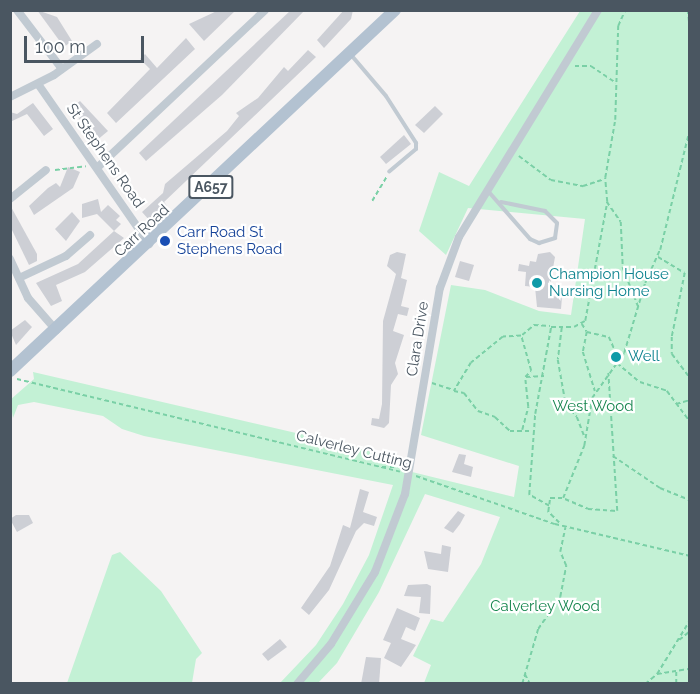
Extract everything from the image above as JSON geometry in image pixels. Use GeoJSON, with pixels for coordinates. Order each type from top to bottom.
{"type":"FeatureCollection","features":[{"type":"Feature","properties":{"kind":"main road","name":"Carr Road"},"geometry":{"type":"LineString","coordinates":[[10,371],[150,244],[351,55],[395,10]]}},
{"type":"Feature","properties":{"kind":"street"},"geometry":{"type":"LineString","coordinates":[[17,10],[62,69]]}},
{"type":"Feature","properties":{"kind":"street"},"geometry":{"type":"LineString","coordinates":[[96,165],[266,10]]}},
{"type":"Feature","properties":{"kind":"street","name":"Clara Drive"},"geometry":{"type":"LineString","coordinates":[[297,684],[331,644],[375,572],[405,494],[440,288],[459,237],[509,150],[598,10]]}},
{"type":"Feature","properties":{"kind":"street"},"geometry":{"type":"LineString","coordinates":[[10,97],[38,84],[97,44]]}},
{"type":"Feature","properties":{"kind":"street","name":"St Stephens Road"},"geometry":{"type":"LineString","coordinates":[[38,84],[150,244]]}},
{"type":"Feature","properties":{"kind":"street"},"geometry":{"type":"LineString","coordinates":[[10,199],[46,170]]}},
{"type":"Feature","properties":{"kind":"street"},"geometry":{"type":"LineString","coordinates":[[19,278],[66,256],[90,235]]}},
{"type":"Feature","properties":{"kind":"street"},"geometry":{"type":"LineString","coordinates":[[10,259],[35,307],[56,330]]}},
{"type":"Feature","properties":{"kind":"lane"},"geometry":{"type":"LineString","coordinates":[[351,55],[386,96],[416,142],[416,149],[389,172]]}},
{"type":"Feature","properties":{"kind":"lane"},"geometry":{"type":"LineString","coordinates":[[486,189],[501,202],[530,239],[539,243],[555,238],[557,224],[545,211],[501,202]]}},
{"type":"Feature","properties":{"kind":"path"},"geometry":{"type":"LineString","coordinates":[[619,359],[609,337],[587,332],[581,323],[607,202],[604,178],[617,83],[618,26],[625,10]]}},
{"type":"Feature","properties":{"kind":"path"},"geometry":{"type":"LineString","coordinates":[[688,10],[690,28]]}},
{"type":"Feature","properties":{"kind":"path"},"geometry":{"type":"LineString","coordinates":[[562,66],[591,66],[617,83]]}},
{"type":"Feature","properties":{"kind":"path"},"geometry":{"type":"LineString","coordinates":[[563,498],[585,439],[596,392],[619,359],[657,256],[690,128]]}},
{"type":"Feature","properties":{"kind":"path"},"geometry":{"type":"LineString","coordinates":[[509,150],[551,180],[583,186],[604,178]]}},
{"type":"Feature","properties":{"kind":"path"},"geometry":{"type":"LineString","coordinates":[[46,170],[96,165]]}},
{"type":"Feature","properties":{"kind":"path"},"geometry":{"type":"LineString","coordinates":[[372,201],[384,180]]}},
{"type":"Feature","properties":{"kind":"path"},"geometry":{"type":"LineString","coordinates":[[607,202],[621,222],[623,268],[638,307]]}},
{"type":"Feature","properties":{"kind":"path"},"geometry":{"type":"LineString","coordinates":[[657,256],[685,273],[672,337],[672,354],[690,378]]}},
{"type":"Feature","properties":{"kind":"path"},"geometry":{"type":"LineString","coordinates":[[454,390],[484,352],[503,337],[521,336],[534,325],[562,327],[581,323]]}},
{"type":"Feature","properties":{"kind":"path"},"geometry":{"type":"LineString","coordinates":[[549,506],[529,495],[532,431],[544,376],[551,327]]}},
{"type":"Feature","properties":{"kind":"path"},"geometry":{"type":"LineString","coordinates":[[562,327],[558,360],[566,405],[585,439]]}},
{"type":"Feature","properties":{"kind":"path"},"geometry":{"type":"LineString","coordinates":[[587,332],[583,352],[596,392]]}},
{"type":"Feature","properties":{"kind":"path"},"geometry":{"type":"LineString","coordinates":[[521,336],[531,371],[525,377],[527,409],[522,430]]}},
{"type":"Feature","properties":{"kind":"path"},"geometry":{"type":"LineString","coordinates":[[617,362],[640,382],[667,391],[690,421]]}},
{"type":"Feature","properties":{"kind":"path"},"geometry":{"type":"LineString","coordinates":[[558,525],[549,506],[550,498],[563,498],[588,509],[617,511],[608,372]]}},
{"type":"Feature","properties":{"kind":"path","name":"Calverley Cutting"},"geometry":{"type":"LineString","coordinates":[[10,376],[441,482],[558,525],[690,556]]}},
{"type":"Feature","properties":{"kind":"path"},"geometry":{"type":"LineString","coordinates":[[525,377],[544,376]]}},
{"type":"Feature","properties":{"kind":"path"},"geometry":{"type":"LineString","coordinates":[[425,380],[464,393],[478,411],[495,417],[510,431],[532,431]]}},
{"type":"Feature","properties":{"kind":"path"},"geometry":{"type":"LineString","coordinates":[[676,404],[690,400]]}},
{"type":"Feature","properties":{"kind":"path"},"geometry":{"type":"LineString","coordinates":[[527,409],[536,410]]}},
{"type":"Feature","properties":{"kind":"path"},"geometry":{"type":"LineString","coordinates":[[612,456],[660,488],[690,500]]}},
{"type":"Feature","properties":{"kind":"path"},"geometry":{"type":"LineString","coordinates":[[378,467],[411,464]]}},
{"type":"Feature","properties":{"kind":"path"},"geometry":{"type":"LineString","coordinates":[[522,684],[538,629],[560,597],[567,566],[560,552],[565,526]]}},
{"type":"Feature","properties":{"kind":"path"},"geometry":{"type":"LineString","coordinates":[[645,684],[657,674],[690,620]]}},
{"type":"Feature","properties":{"kind":"path"},"geometry":{"type":"LineString","coordinates":[[678,640],[690,631]]}},
{"type":"Feature","properties":{"kind":"path"},"geometry":{"type":"LineString","coordinates":[[657,674],[690,669]]}},
{"type":"Feature","properties":{"kind":"path"},"geometry":{"type":"LineString","coordinates":[[676,672],[676,684]]}},
{"type":"Feature","properties":{"kind":"path"},"geometry":{"type":"LineString","coordinates":[[525,674],[530,684]]}},
{"type":"Feature","properties":{"kind":"green space","name":"West Wood"},"geometry":{"type":"Polygon","coordinates":[[[580,11],[689,11],[689,683],[424,683],[431,665],[413,656],[431,619],[443,622],[481,564],[500,517],[425,494],[379,592],[337,663],[318,683],[280,683],[316,645],[343,604],[369,555],[393,485],[144,436],[122,429],[103,416],[34,402],[18,405],[13,418],[10,400],[34,379],[33,372],[352,446],[402,461],[408,471],[514,497],[519,466],[421,435],[451,285],[485,290],[539,311],[571,315],[585,219],[468,208],[446,255],[419,231],[439,172],[469,186],[580,11]]]}},
{"type":"Feature","properties":{"kind":"green space"},"geometry":{"type":"Polygon","coordinates":[[[120,552],[161,591],[202,653],[196,659],[192,683],[67,683],[112,555],[120,552]]]}},
{"type":"Feature","properties":{"kind":"building"},"geometry":{"type":"Polygon","coordinates":[[[37,10],[57,17],[72,41],[64,47],[37,10]]]}},
{"type":"Feature","properties":{"kind":"building"},"geometry":{"type":"Polygon","coordinates":[[[219,10],[236,10],[204,41],[189,24],[219,10]]]}},
{"type":"Feature","properties":{"kind":"building"},"geometry":{"type":"Polygon","coordinates":[[[291,10],[305,10],[222,95],[146,161],[139,153],[291,10]]]}},
{"type":"Feature","properties":{"kind":"building"},"geometry":{"type":"Polygon","coordinates":[[[344,10],[353,10],[351,19],[324,48],[317,40],[344,10]]]}},
{"type":"Feature","properties":{"kind":"building"},"geometry":{"type":"Polygon","coordinates":[[[186,38],[195,49],[116,123],[107,113],[150,69],[140,59],[145,54],[157,68],[186,38]]]}},
{"type":"Feature","properties":{"kind":"building"},"geometry":{"type":"Polygon","coordinates":[[[308,50],[316,57],[164,202],[167,206],[150,221],[142,212],[163,193],[165,184],[227,131],[239,116],[236,113],[258,98],[284,67],[288,71],[308,50]]]}},
{"type":"Feature","properties":{"kind":"building"},"geometry":{"type":"Polygon","coordinates":[[[80,101],[108,131],[96,141],[75,113],[74,106],[80,101]]]}},
{"type":"Feature","properties":{"kind":"building"},"geometry":{"type":"Polygon","coordinates":[[[33,103],[53,129],[44,136],[27,114],[10,122],[10,112],[17,114],[33,103]]]}},
{"type":"Feature","properties":{"kind":"building"},"geometry":{"type":"Polygon","coordinates":[[[435,106],[443,114],[424,133],[415,125],[435,106]]]}},
{"type":"Feature","properties":{"kind":"building"},"geometry":{"type":"Polygon","coordinates":[[[404,135],[411,144],[386,164],[380,157],[404,135]]]}},
{"type":"Feature","properties":{"kind":"building"},"geometry":{"type":"Polygon","coordinates":[[[68,167],[80,172],[73,188],[34,215],[29,206],[56,183],[60,187],[68,167]]]}},
{"type":"Feature","properties":{"kind":"building"},"geometry":{"type":"Polygon","coordinates":[[[98,199],[101,212],[108,205],[120,216],[116,220],[121,224],[114,231],[97,214],[82,218],[82,204],[98,199]]]}},
{"type":"Feature","properties":{"kind":"building"},"geometry":{"type":"Polygon","coordinates":[[[10,205],[37,254],[37,261],[29,265],[10,226],[10,205]]]}},
{"type":"Feature","properties":{"kind":"building"},"geometry":{"type":"Polygon","coordinates":[[[72,212],[80,221],[66,241],[55,229],[72,212]]]}},
{"type":"Feature","properties":{"kind":"building"},"geometry":{"type":"Polygon","coordinates":[[[114,231],[124,238],[85,272],[56,285],[62,301],[51,306],[36,283],[78,264],[114,231]]]}},
{"type":"Feature","properties":{"kind":"building"},"geometry":{"type":"Polygon","coordinates":[[[397,252],[406,254],[401,278],[407,280],[401,306],[409,308],[407,316],[398,314],[393,331],[404,335],[395,363],[398,374],[391,385],[389,423],[384,428],[371,425],[372,418],[379,419],[382,404],[383,321],[396,274],[387,266],[390,255],[397,252]]]}},
{"type":"Feature","properties":{"kind":"building","name":"Champion House Nursing Home"},"geometry":{"type":"Polygon","coordinates":[[[550,252],[555,257],[548,296],[562,297],[561,309],[537,307],[535,287],[525,286],[526,272],[518,271],[519,264],[529,266],[530,261],[536,262],[538,254],[550,252]]]}},
{"type":"Feature","properties":{"kind":"building"},"geometry":{"type":"Polygon","coordinates":[[[460,261],[474,265],[469,281],[455,277],[460,261]]]}},
{"type":"Feature","properties":{"kind":"building"},"geometry":{"type":"Polygon","coordinates":[[[25,320],[32,327],[16,345],[10,331],[25,320]]]}},
{"type":"Feature","properties":{"kind":"building"},"geometry":{"type":"Polygon","coordinates":[[[459,454],[466,455],[464,464],[473,467],[471,477],[452,472],[459,454]]]}},
{"type":"Feature","properties":{"kind":"building"},"geometry":{"type":"Polygon","coordinates":[[[360,489],[369,492],[363,512],[377,517],[374,526],[364,523],[356,531],[329,590],[309,615],[301,608],[330,566],[343,525],[350,528],[360,489]]]}},
{"type":"Feature","properties":{"kind":"building"},"geometry":{"type":"Polygon","coordinates":[[[458,511],[465,515],[453,533],[444,528],[458,511]]]}},
{"type":"Feature","properties":{"kind":"building"},"geometry":{"type":"Polygon","coordinates":[[[16,515],[29,515],[33,523],[17,532],[10,519],[16,515]]]}},
{"type":"Feature","properties":{"kind":"building"},"geometry":{"type":"Polygon","coordinates":[[[442,545],[451,547],[448,572],[428,569],[424,551],[441,554],[442,545]]]}},
{"type":"Feature","properties":{"kind":"building"},"geometry":{"type":"Polygon","coordinates":[[[427,584],[431,586],[430,614],[419,613],[421,597],[404,596],[408,585],[427,584]]]}},
{"type":"Feature","properties":{"kind":"building"},"geometry":{"type":"Polygon","coordinates":[[[397,608],[420,618],[415,631],[406,627],[401,639],[416,645],[401,667],[384,658],[391,643],[383,640],[397,608]]]}},
{"type":"Feature","properties":{"kind":"building"},"geometry":{"type":"Polygon","coordinates":[[[280,639],[287,647],[268,661],[262,654],[280,639]]]}},
{"type":"Feature","properties":{"kind":"building"},"geometry":{"type":"Polygon","coordinates":[[[366,657],[381,658],[379,684],[361,684],[366,657]]]}},
{"type":"Feature","properties":{"kind":"place","name":"Carr Road St Stephens Road"},"geometry":{"type":"Point","coordinates":[165,241]}},
{"type":"Feature","properties":{"kind":"place","name":"Champion House Nursing Home"},"geometry":{"type":"Point","coordinates":[537,283]}},
{"type":"Feature","properties":{"kind":"place","name":"Well"},"geometry":{"type":"Point","coordinates":[616,357]}},
{"type":"Feature","properties":{"kind":"park label","name":"Calverley Wood"},"geometry":{"type":"Point","coordinates":[545,607]}}]}
